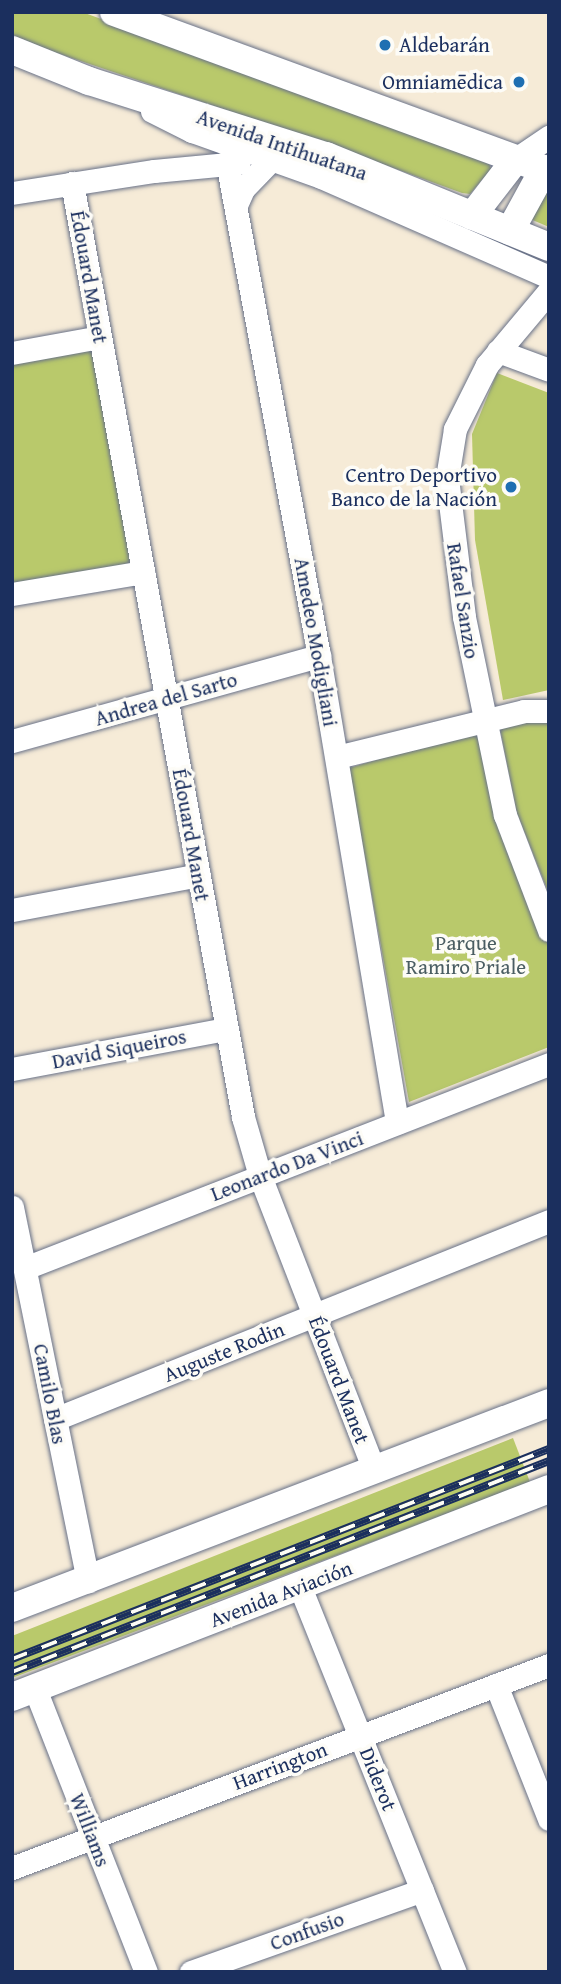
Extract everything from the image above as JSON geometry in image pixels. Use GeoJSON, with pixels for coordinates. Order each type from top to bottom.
{"type":"FeatureCollection","features":[{"type":"Feature","properties":{"kind":"main road"},"geometry":{"type":"LineString","coordinates":[[114,12],[546,170],[510,231]]}},
{"type":"Feature","properties":{"kind":"main road","name":"Avenida Intihuatana"},"geometry":{"type":"LineString","coordinates":[[12,50],[89,81],[326,156],[549,247]]}},
{"type":"Feature","properties":{"kind":"main road"},"geometry":{"type":"LineString","coordinates":[[472,216],[516,159]]}},
{"type":"Feature","properties":{"kind":"main road"},"geometry":{"type":"LineString","coordinates":[[12,1608],[374,1470],[546,1413]]}},
{"type":"Feature","properties":{"kind":"main road","name":"Avenida Aviación"},"geometry":{"type":"LineString","coordinates":[[24,1693],[549,1489]]}},
{"type":"Feature","properties":{"kind":"street"},"geometry":{"type":"LineString","coordinates":[[89,81],[192,131],[295,167],[549,277]]}},
{"type":"Feature","properties":{"kind":"street"},"geometry":{"type":"LineString","coordinates":[[192,131],[227,162]]}},
{"type":"Feature","properties":{"kind":"street"},"geometry":{"type":"LineString","coordinates":[[178,168],[194,156],[197,143],[192,131]]}},
{"type":"Feature","properties":{"kind":"street"},"geometry":{"type":"LineString","coordinates":[[516,159],[549,136]]}},
{"type":"Feature","properties":{"kind":"street"},"geometry":{"type":"LineString","coordinates":[[12,193],[227,162],[295,167]]}},
{"type":"Feature","properties":{"kind":"street","name":"Amedeo Modigliani"},"geometry":{"type":"LineString","coordinates":[[227,162],[337,757],[397,1123]]}},
{"type":"Feature","properties":{"kind":"street"},"geometry":{"type":"LineString","coordinates":[[236,205],[248,183],[266,165]]}},
{"type":"Feature","properties":{"kind":"street","name":"Édouard Manet"},"geometry":{"type":"LineString","coordinates":[[72,183],[243,1117],[260,1176],[374,1470]]}},
{"type":"Feature","properties":{"kind":"street","name":"Rafael Sanzio"},"geometry":{"type":"LineString","coordinates":[[549,292],[487,365],[455,429],[447,478],[464,617],[505,815],[549,930]]}},
{"type":"Feature","properties":{"kind":"street"},"geometry":{"type":"LineString","coordinates":[[12,353],[100,337]]}},
{"type":"Feature","properties":{"kind":"street"},"geometry":{"type":"LineString","coordinates":[[498,351],[549,370]]}},
{"type":"Feature","properties":{"kind":"street"},"geometry":{"type":"LineString","coordinates":[[12,594],[143,572]]}},
{"type":"Feature","properties":{"kind":"street","name":"Andrea del Sarto"},"geometry":{"type":"LineString","coordinates":[[12,741],[319,656]]}},
{"type":"Feature","properties":{"kind":"street"},"geometry":{"type":"LineString","coordinates":[[337,757],[524,711],[549,711]]}},
{"type":"Feature","properties":{"kind":"street"},"geometry":{"type":"LineString","coordinates":[[12,910],[199,876]]}},
{"type":"Feature","properties":{"kind":"street","name":"David Siqueiros"},"geometry":{"type":"LineString","coordinates":[[12,1069],[226,1029]]}},
{"type":"Feature","properties":{"kind":"street","name":"Leonardo Da Vinci"},"geometry":{"type":"LineString","coordinates":[[24,1268],[549,1064]]}},
{"type":"Feature","properties":{"kind":"street","name":"Camilo Blas"},"geometry":{"type":"LineString","coordinates":[[12,1206],[88,1581]]}},
{"type":"Feature","properties":{"kind":"street","name":"Auguste Rodin"},"geometry":{"type":"LineString","coordinates":[[55,1419],[549,1221]]}},
{"type":"Feature","properties":{"kind":"street","name":"Diderot"},"geometry":{"type":"LineString","coordinates":[[300,1587],[455,1972]]}},
{"type":"Feature","properties":{"kind":"street","name":"Harrington"},"geometry":{"type":"LineString","coordinates":[[12,1868],[549,1665]]}},
{"type":"Feature","properties":{"kind":"street"},"geometry":{"type":"LineString","coordinates":[[496,1685],[549,1819]]}},
{"type":"Feature","properties":{"kind":"street","name":"Williams"},"geometry":{"type":"LineString","coordinates":[[24,1693],[93,1837],[146,1972]]}},
{"type":"Feature","properties":{"kind":"street","name":"Confusio"},"geometry":{"type":"LineString","coordinates":[[191,1972],[422,1890]]}},
{"type":"Feature","properties":{"kind":"green space"},"geometry":{"type":"Polygon","coordinates":[[[12,12],[82,12],[488,160],[491,169],[470,194],[462,193],[333,146],[54,52],[12,35],[12,12]]]}},
{"type":"Feature","properties":{"kind":"green space"},"geometry":{"type":"Polygon","coordinates":[[[549,183],[549,227],[523,216],[549,183]]]}},
{"type":"Feature","properties":{"kind":"green space"},"geometry":{"type":"Polygon","coordinates":[[[93,346],[135,566],[12,587],[12,360],[93,346]]]}},
{"type":"Feature","properties":{"kind":"green space","name":"Centro Deportivo Banco de la Nación"},"geometry":{"type":"Polygon","coordinates":[[[497,373],[549,393],[549,690],[503,700],[475,540],[472,434],[497,373]]]}},
{"type":"Feature","properties":{"kind":"green space"},"geometry":{"type":"Polygon","coordinates":[[[549,719],[549,894],[517,813],[499,724],[549,719]]]}},
{"type":"Feature","properties":{"kind":"green space","name":"Parque Ramiro Priale"},"geometry":{"type":"Polygon","coordinates":[[[482,729],[497,810],[549,944],[549,1047],[409,1102],[349,768],[482,729]]]}},
{"type":"Feature","properties":{"kind":"green space"},"geometry":{"type":"Polygon","coordinates":[[[513,1438],[530,1482],[12,1678],[12,1636],[513,1438]]]}},
{"type":"Feature","properties":{"kind":"railway"},"geometry":{"type":"LineString","coordinates":[[12,1659],[549,1449]]}},
{"type":"Feature","properties":{"kind":"railway"},"geometry":{"type":"LineString","coordinates":[[12,1672],[549,1461]]}},
{"type":"Feature","properties":{"kind":"place","name":"Aldebarán"},"geometry":{"type":"Point","coordinates":[385,45]}},
{"type":"Feature","properties":{"kind":"place","name":"Omniamēdica"},"geometry":{"type":"Point","coordinates":[519,82]}},
{"type":"Feature","properties":{"kind":"place","name":"Centro Deportivo Banco de la Nación"},"geometry":{"type":"Point","coordinates":[511,487]}}]}
